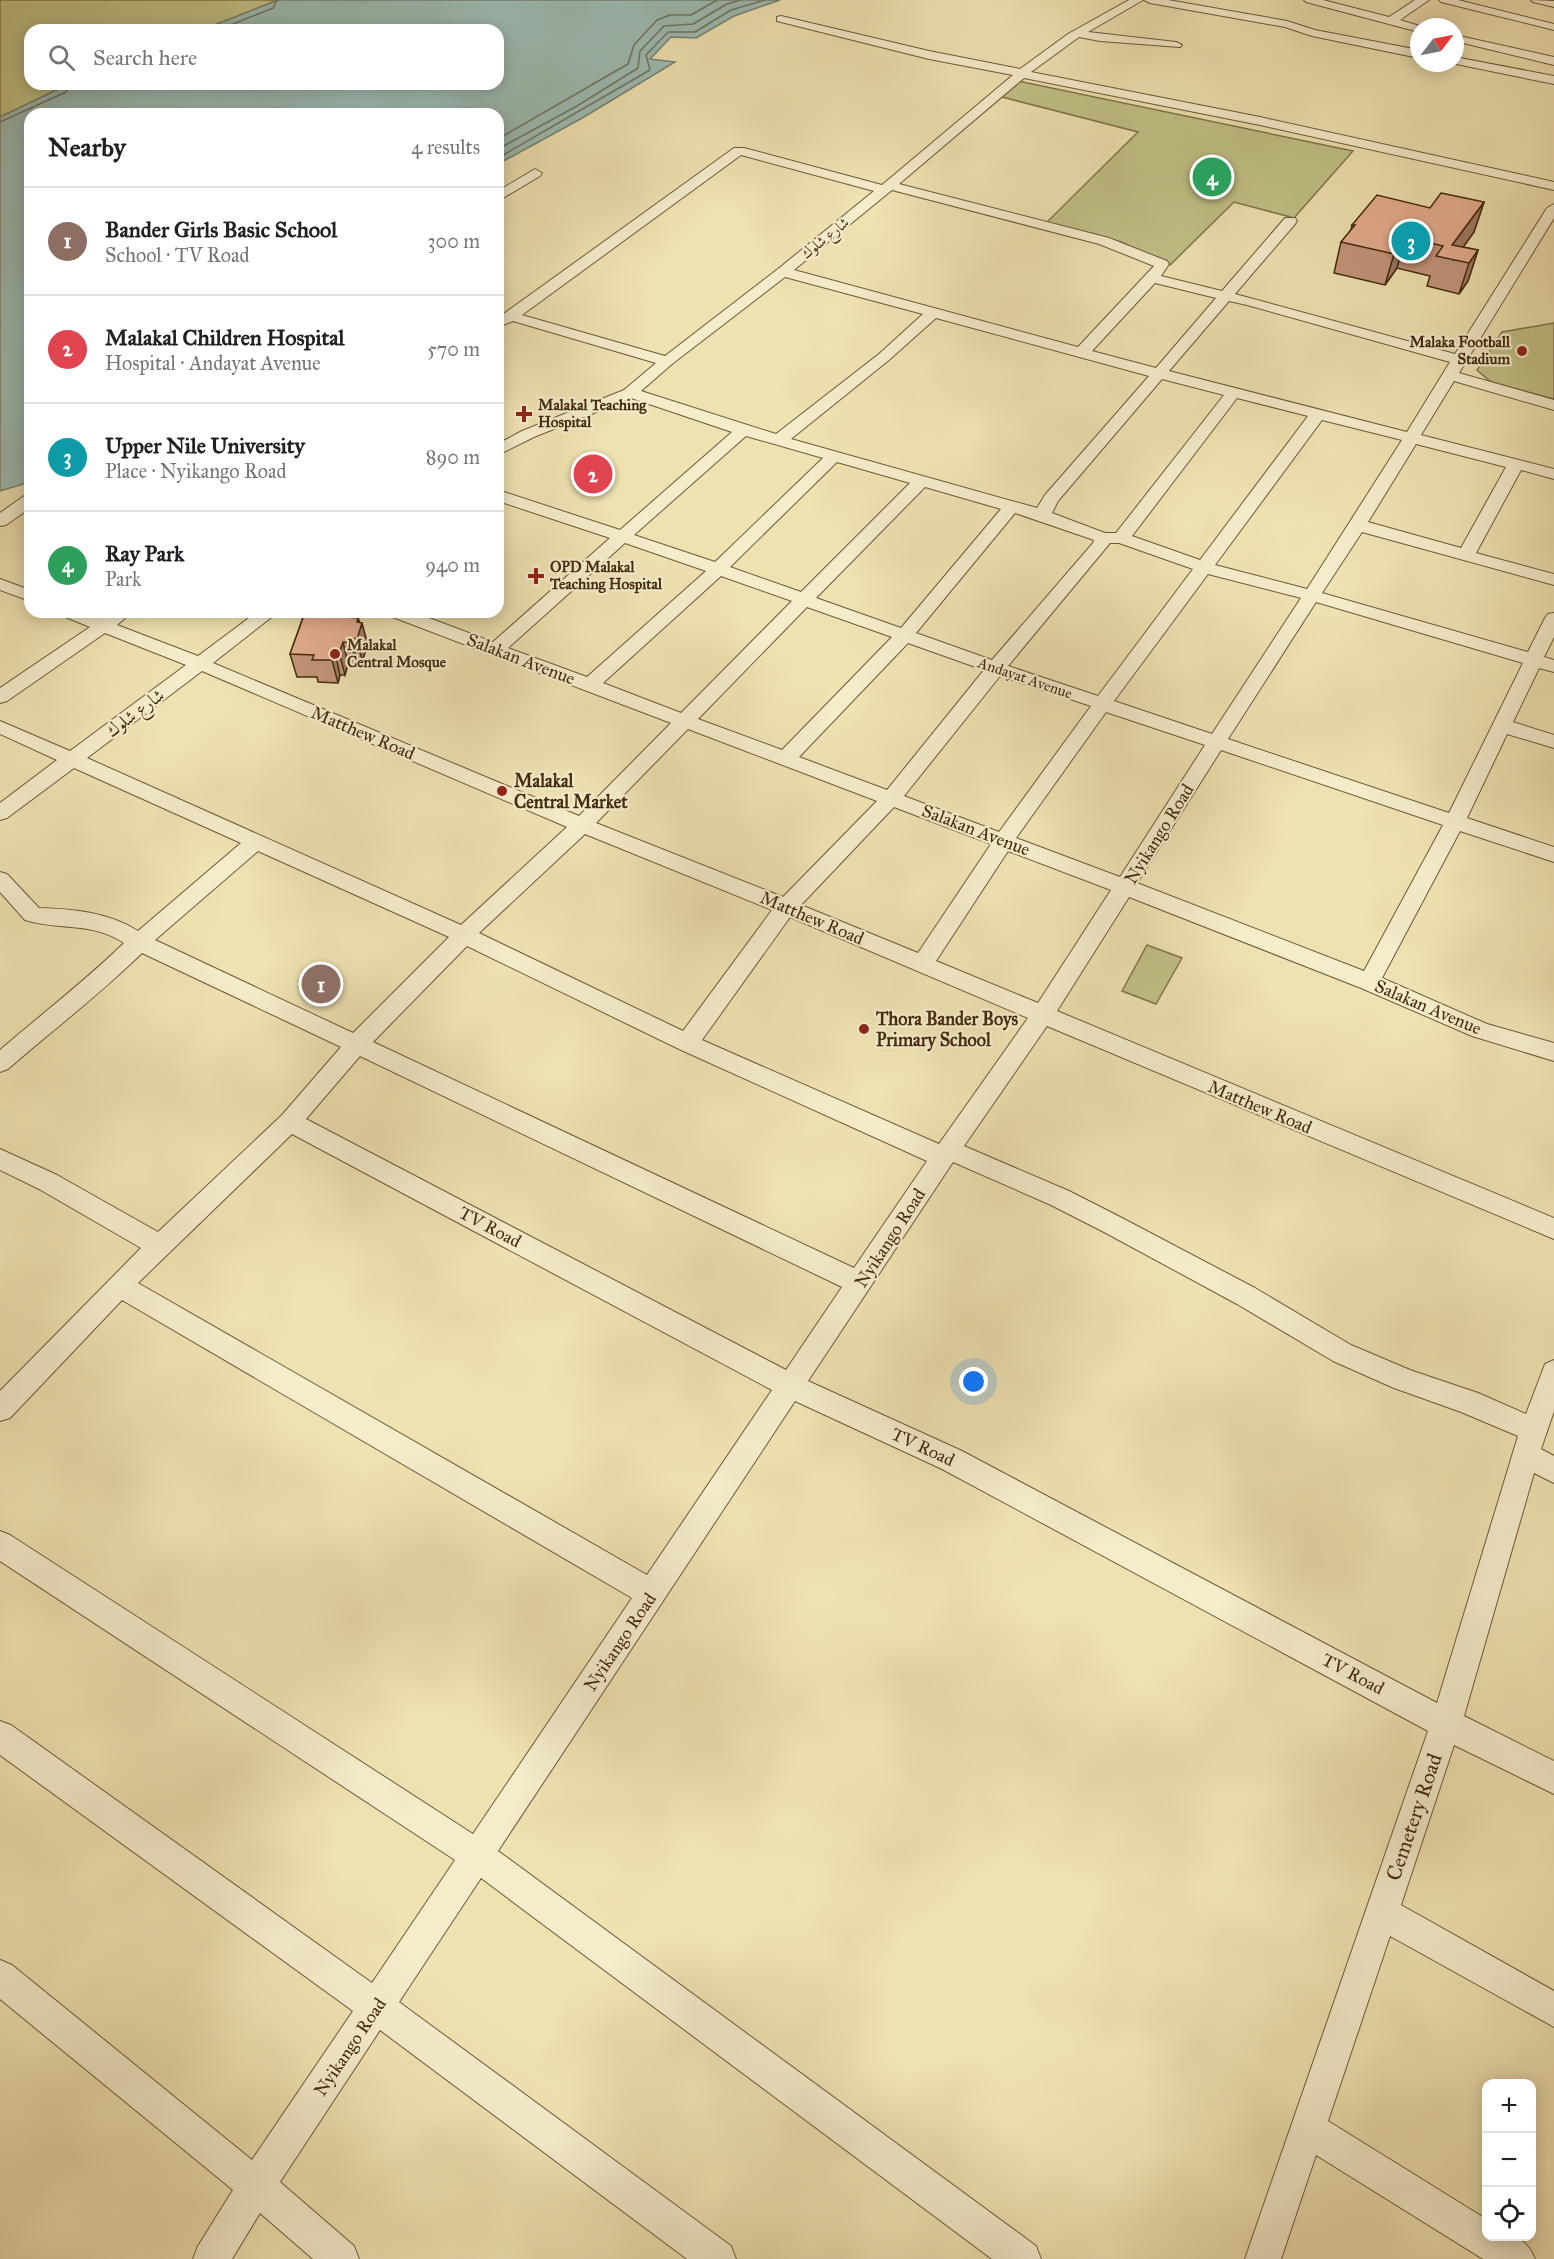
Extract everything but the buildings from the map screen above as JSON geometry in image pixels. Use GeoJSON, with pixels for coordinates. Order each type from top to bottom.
{"type":"FeatureCollection","features":[{"type":"Feature","properties":{"kind":"street"},"geometry":{"type":"LineString","coordinates":[[1150,0],[1287,24],[1312,33],[1410,52]]}},
{"type":"Feature","properties":{"kind":"street"},"geometry":{"type":"LineString","coordinates":[[1310,0],[1326,2],[1410,26]]}},
{"type":"Feature","properties":{"kind":"street"},"geometry":{"type":"LineString","coordinates":[[1391,21],[1423,0]]}},
{"type":"Feature","properties":{"kind":"street"},"geometry":{"type":"LineString","coordinates":[[1445,0],[1554,27]]}},
{"type":"Feature","properties":{"kind":"street"},"geometry":{"type":"LineString","coordinates":[[1537,0],[1554,4]]}},
{"type":"Feature","properties":{"kind":"street","name":"شارع شلوك"},"geometry":{"type":"LineString","coordinates":[[504,447],[528,434],[630,393],[667,361],[887,188],[992,97],[1077,33],[1130,1]]}},
{"type":"Feature","properties":{"kind":"street"},"geometry":{"type":"LineString","coordinates":[[781,18],[929,55],[1272,123],[1554,186]]}},
{"type":"Feature","properties":{"kind":"street"},"geometry":{"type":"LineString","coordinates":[[1077,33],[1100,38],[1176,45]]}},
{"type":"Feature","properties":{"kind":"street"},"geometry":{"type":"LineString","coordinates":[[1464,37],[1554,61]]}},
{"type":"Feature","properties":{"kind":"street"},"geometry":{"type":"LineString","coordinates":[[1541,58],[1554,50]]}},
{"type":"Feature","properties":{"kind":"street"},"geometry":{"type":"LineString","coordinates":[[1464,63],[1554,80]]}},
{"type":"Feature","properties":{"kind":"street"},"geometry":{"type":"LineString","coordinates":[[504,321],[739,151],[1104,241],[1162,264],[1152,278],[1081,353]]}},
{"type":"Feature","properties":{"kind":"street"},"geometry":{"type":"LineString","coordinates":[[504,193],[535,174]]}},
{"type":"Feature","properties":{"kind":"street","name":"Nyikango Road"},"geometry":{"type":"LineString","coordinates":[[211,2259],[256,2186],[792,1387],[946,1153],[1042,1016],[1216,742],[1358,525],[1554,208]]}},
{"type":"Feature","properties":{"kind":"street"},"geometry":{"type":"LineString","coordinates":[[1042,515],[1051,499],[1157,373],[1290,221]]}},
{"type":"Feature","properties":{"kind":"street"},"geometry":{"type":"LineString","coordinates":[[783,272],[1233,393],[1554,474]]}},
{"type":"Feature","properties":{"kind":"street"},"geometry":{"type":"LineString","coordinates":[[1152,278],[1226,296],[1454,367],[1554,405]]}},
{"type":"Feature","properties":{"kind":"street"},"geometry":{"type":"LineString","coordinates":[[779,440],[884,357],[933,314]]}},
{"type":"Feature","properties":{"kind":"street"},"geometry":{"type":"LineString","coordinates":[[511,316],[667,361]]}},
{"type":"Feature","properties":{"kind":"street"},"geometry":{"type":"LineString","coordinates":[[630,393],[743,430],[1010,508],[1042,515],[1206,568],[1311,595],[1554,666]]}},
{"type":"Feature","properties":{"kind":"street"},"geometry":{"type":"LineString","coordinates":[[687,1042],[786,907],[891,798],[996,668],[1101,544],[1112,538],[1233,393]]}},
{"type":"Feature","properties":{"kind":"street"},"geometry":{"type":"LineString","coordinates":[[922,964],[962,901],[1102,704],[1206,568],[1318,414]]}},
{"type":"Feature","properties":{"kind":"street"},"geometry":{"type":"LineString","coordinates":[[497,648],[743,430]]}},
{"type":"Feature","properties":{"kind":"street"},"geometry":{"type":"LineString","coordinates":[[590,685],[718,569],[834,456]]}},
{"type":"Feature","properties":{"kind":"street"},"geometry":{"type":"LineString","coordinates":[[1466,555],[1516,464]]}},
{"type":"Feature","properties":{"kind":"street"},"geometry":{"type":"LineString","coordinates":[[0,1409],[119,1285],[290,1122],[357,1044],[464,935],[582,825],[920,482]]}},
{"type":"Feature","properties":{"kind":"street","name":"Andayat Avenue"},"geometry":{"type":"LineString","coordinates":[[504,497],[718,569],[996,668],[1554,855]]}},
{"type":"Feature","properties":{"kind":"street"},"geometry":{"type":"LineString","coordinates":[[0,521],[24,508]]}},
{"type":"Feature","properties":{"kind":"street"},"geometry":{"type":"LineString","coordinates":[[785,759],[904,636],[1010,508]]}},
{"type":"Feature","properties":{"kind":"street"},"geometry":{"type":"LineString","coordinates":[[1358,525],[1554,580]]}},
{"type":"Feature","properties":{"kind":"street"},"geometry":{"type":"LineString","coordinates":[[4,590],[24,595]]}},
{"type":"Feature","properties":{"kind":"street","name":"Matthew Road"},"geometry":{"type":"LineString","coordinates":[[84,618],[786,907],[1554,1229]]}},
{"type":"Feature","properties":{"kind":"street"},"geometry":{"type":"LineString","coordinates":[[0,698],[114,618]]}},
{"type":"Feature","properties":{"kind":"street","name":"شارع شلوك"},"geometry":{"type":"LineString","coordinates":[[0,813],[261,618]]}},
{"type":"Feature","properties":{"kind":"street","name":"Salakan Avenue"},"geometry":{"type":"LineString","coordinates":[[413,618],[497,648],[683,722],[1125,887],[1369,982],[1480,1030],[1554,1052]]}},
{"type":"Feature","properties":{"kind":"street"},"geometry":{"type":"LineString","coordinates":[[1369,982],[1455,821],[1554,618]]}},
{"type":"Feature","properties":{"kind":"street"},"geometry":{"type":"LineString","coordinates":[[1501,725],[1554,742]]}},
{"type":"Feature","properties":{"kind":"street"},"geometry":{"type":"LineString","coordinates":[[0,727],[464,935],[687,1042],[946,1153],[1060,1198],[1246,1296],[1342,1353],[1403,1380],[1468,1402],[1529,1443],[1554,1470]]}},
{"type":"Feature","properties":{"kind":"street"},"geometry":{"type":"LineString","coordinates":[[0,1064],[83,991],[99,981],[139,942],[255,842]]}},
{"type":"Feature","properties":{"kind":"street"},"geometry":{"type":"LineString","coordinates":[[0,879],[33,915],[85,918],[123,930],[139,942],[860,1283]]}},
{"type":"Feature","properties":{"kind":"street","name":"TV Road"},"geometry":{"type":"LineString","coordinates":[[290,1122],[792,1387],[952,1460],[1446,1724],[1554,1778]]}},
{"type":"Feature","properties":{"kind":"street"},"geometry":{"type":"LineString","coordinates":[[0,1159],[48,1182],[160,1246]]}},
{"type":"Feature","properties":{"kind":"street"},"geometry":{"type":"LineString","coordinates":[[119,1285],[652,1594]]}},
{"type":"Feature","properties":{"kind":"street","name":"Cemetery Road"},"geometry":{"type":"LineString","coordinates":[[1263,2259],[1446,1724],[1529,1443],[1554,1372]]}},
{"type":"Feature","properties":{"kind":"street"},"geometry":{"type":"LineString","coordinates":[[0,1545],[478,1856],[1023,2259]]}},
{"type":"Feature","properties":{"kind":"street"},"geometry":{"type":"LineString","coordinates":[[0,1736],[377,2007],[718,2259]]}},
{"type":"Feature","properties":{"kind":"street"},"geometry":{"type":"LineString","coordinates":[[1381,1912],[1554,2010]]}},
{"type":"Feature","properties":{"kind":"street"},"geometry":{"type":"LineString","coordinates":[[0,1977],[256,2186],[341,2259]]}},
{"type":"Feature","properties":{"kind":"street"},"geometry":{"type":"LineString","coordinates":[[1307,2128],[1517,2259]]}},
{"type":"Feature","properties":{"kind":"green space"},"geometry":{"type":"Polygon","coordinates":[[[0,0],[278,0],[217,24],[24,24],[24,90],[56,90],[0,117],[0,0]]]}},
{"type":"Feature","properties":{"kind":"green space"},"geometry":{"type":"Polygon","coordinates":[[[1018,81],[1353,151],[1294,218],[1234,202],[1170,265],[1121,242],[1046,223],[1138,132],[998,96],[1018,81]]]}},
{"type":"Feature","properties":{"kind":"green space","name":"Malaka Football Stadium"},"geometry":{"type":"Polygon","coordinates":[[[1554,323],[1554,399],[1491,382],[1477,370],[1502,332],[1554,323]]]}},
{"type":"Feature","properties":{"kind":"green space"},"geometry":{"type":"Polygon","coordinates":[[[1147,945],[1182,958],[1156,1004],[1122,991],[1147,945]]]}},
{"type":"Feature","properties":{"kind":"water"},"geometry":{"type":"Polygon","coordinates":[[[278,0],[780,0],[734,16],[696,38],[671,37],[650,59],[675,62],[584,117],[504,161],[504,108],[24,108],[24,484],[0,491],[0,117],[56,90],[504,90],[504,24],[217,24],[278,0]]]}},
{"type":"Feature","properties":{"kind":"place","name":"Ray Park"},"geometry":{"type":"Point","coordinates":[1212,177]}},
{"type":"Feature","properties":{"kind":"place","name":"Upper Nile University"},"geometry":{"type":"Point","coordinates":[1411,241]}},
{"type":"Feature","properties":{"kind":"place","name":"Malaka Football Stadium"},"geometry":{"type":"Point","coordinates":[1522,351]}},
{"type":"Feature","properties":{"kind":"place","name":"Malakal Teaching Hospital"},"geometry":{"type":"Point","coordinates":[524,414]}},
{"type":"Feature","properties":{"kind":"place","name":"Malakal Children Hospital"},"geometry":{"type":"Point","coordinates":[593,474]}},
{"type":"Feature","properties":{"kind":"place","name":"OPD Malakal Teaching Hospital"},"geometry":{"type":"Point","coordinates":[536,576]}},
{"type":"Feature","properties":{"kind":"place","name":"Malakal Central Mosque"},"geometry":{"type":"Point","coordinates":[335,654]}},
{"type":"Feature","properties":{"kind":"place","name":"Malakal Central Market"},"geometry":{"type":"Point","coordinates":[502,791]}},
{"type":"Feature","properties":{"kind":"place","name":"Bander Girls Basic School"},"geometry":{"type":"Point","coordinates":[321,984]}},
{"type":"Feature","properties":{"kind":"place","name":"Thora Bander Boys Primary School"},"geometry":{"type":"Point","coordinates":[864,1029]}}]}
